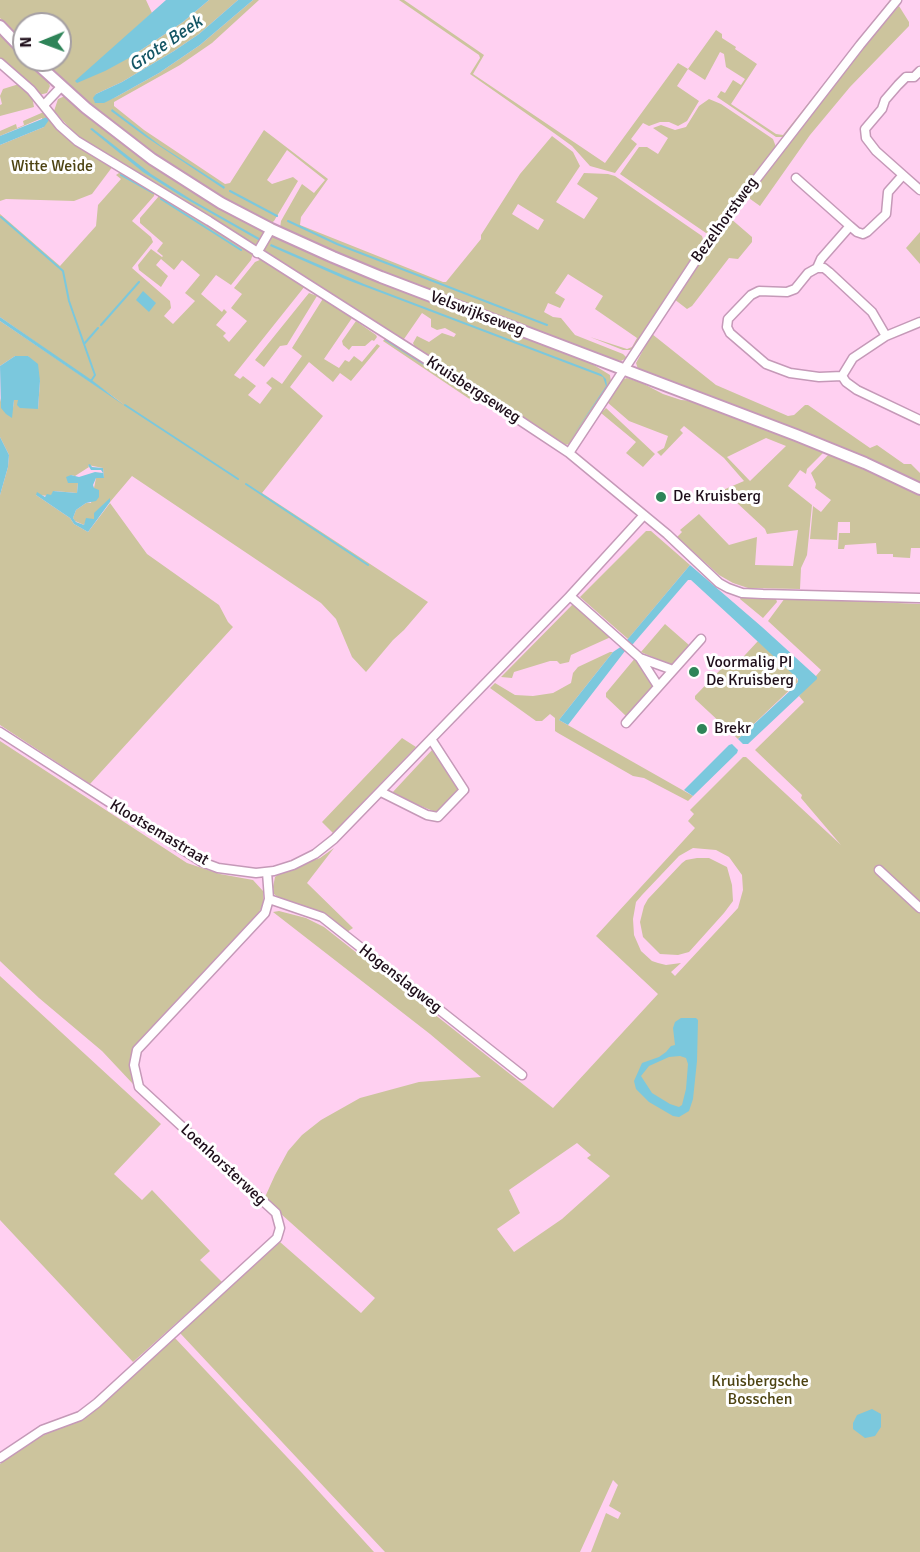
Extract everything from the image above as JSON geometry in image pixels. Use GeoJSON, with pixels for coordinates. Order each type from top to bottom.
{"type":"FeatureCollection","features":[{"type":"Feature","properties":{"kind":"main road"},"geometry":{"type":"LineString","coordinates":[[0,26],[12,38]]}},
{"type":"Feature","properties":{"kind":"main road"},"geometry":{"type":"LineString","coordinates":[[45,72],[61,87]]}},
{"type":"Feature","properties":{"kind":"main road","name":"Velswijkseweg"},"geometry":{"type":"LineString","coordinates":[[61,87],[152,159],[221,203],[271,229],[371,273],[796,435],[875,467],[920,489]]}},
{"type":"Feature","properties":{"kind":"street","name":"Bezelhorstweg"},"geometry":{"type":"LineString","coordinates":[[569,453],[726,217],[897,0]]}},
{"type":"Feature","properties":{"kind":"street","name":"Kruisbergseweg"},"geometry":{"type":"LineString","coordinates":[[0,63],[44,105],[60,126],[77,141],[182,204],[569,453],[644,515],[719,583],[734,591],[763,594],[920,598]]}},
{"type":"Feature","properties":{"kind":"street"},"geometry":{"type":"LineString","coordinates":[[918,76],[906,77],[885,99],[882,109],[865,129],[866,138],[876,151],[920,190]]}},
{"type":"Feature","properties":{"kind":"street"},"geometry":{"type":"LineString","coordinates":[[44,105],[61,87]]}},
{"type":"Feature","properties":{"kind":"street"},"geometry":{"type":"LineString","coordinates":[[796,178],[850,226],[863,234],[886,214],[888,192],[903,175]]}},
{"type":"Feature","properties":{"kind":"street"},"geometry":{"type":"LineString","coordinates":[[817,268],[821,259],[850,226]]}},
{"type":"Feature","properties":{"kind":"street"},"geometry":{"type":"LineString","coordinates":[[257,253],[271,229]]}},
{"type":"Feature","properties":{"kind":"street"},"geometry":{"type":"LineString","coordinates":[[842,376],[819,377],[790,373],[766,364],[730,333],[727,327],[728,319],[751,295],[759,291],[787,292],[795,289],[808,273],[817,268],[824,268],[872,312],[886,336]]}},
{"type":"Feature","properties":{"kind":"street"},"geometry":{"type":"LineString","coordinates":[[842,376],[853,358],[886,336],[920,322]]}},
{"type":"Feature","properties":{"kind":"street"},"geometry":{"type":"LineString","coordinates":[[842,376],[857,390],[920,420]]}},
{"type":"Feature","properties":{"kind":"street","name":"Klootsemastraat"},"geometry":{"type":"LineString","coordinates":[[0,732],[202,862],[227,869],[256,873],[293,865],[315,854],[334,839],[570,596],[644,515]]}},
{"type":"Feature","properties":{"kind":"street"},"geometry":{"type":"LineString","coordinates":[[570,596],[639,658],[658,686]]}},
{"type":"Feature","properties":{"kind":"street"},"geometry":{"type":"LineString","coordinates":[[626,723],[701,639]]}},
{"type":"Feature","properties":{"kind":"street"},"geometry":{"type":"LineString","coordinates":[[639,658],[673,670]]}},
{"type":"Feature","properties":{"kind":"street"},"geometry":{"type":"LineString","coordinates":[[381,792],[438,817],[464,789],[430,739]]}},
{"type":"Feature","properties":{"kind":"street"},"geometry":{"type":"LineString","coordinates":[[879,870],[920,908]]}},
{"type":"Feature","properties":{"kind":"street"},"geometry":{"type":"LineString","coordinates":[[267,872],[269,899]]}},
{"type":"Feature","properties":{"kind":"street","name":"Hogenslagweg"},"geometry":{"type":"LineString","coordinates":[[269,899],[322,917],[522,1075]]}},
{"type":"Feature","properties":{"kind":"street","name":"Loenhorsterweg"},"geometry":{"type":"LineString","coordinates":[[0,1458],[42,1430],[80,1416],[92,1407],[277,1238],[280,1228],[276,1213],[139,1087],[134,1065],[137,1050],[265,913],[269,899]]}},
{"type":"Feature","properties":{"kind":"green space"},"geometry":{"type":"Polygon","coordinates":[[[0,0],[146,0],[152,13],[130,33],[129,58],[183,22],[209,0],[238,0],[199,34],[174,51],[122,82],[96,94],[95,102],[99,103],[116,97],[159,73],[200,45],[253,0],[259,0],[212,43],[180,65],[114,102],[114,106],[144,130],[225,184],[230,183],[264,130],[328,179],[301,217],[300,225],[443,282],[446,282],[481,239],[481,235],[520,174],[552,136],[573,152],[580,166],[556,202],[584,219],[598,198],[577,184],[584,173],[608,174],[615,176],[702,236],[704,243],[633,349],[630,350],[623,350],[590,337],[627,349],[632,347],[637,338],[595,309],[603,296],[568,274],[555,293],[565,299],[560,308],[548,303],[544,312],[561,318],[575,335],[623,354],[627,358],[621,361],[597,355],[363,265],[280,228],[281,221],[302,184],[314,193],[325,180],[287,150],[267,180],[272,184],[293,177],[298,181],[270,224],[226,200],[146,148],[89,105],[54,72],[72,72],[72,12],[12,12],[12,30],[0,18],[0,0]],[[518,204],[512,214],[538,230],[544,220],[518,204]]]}},
{"type":"Feature","properties":{"kind":"green space"},"geometry":{"type":"Polygon","coordinates":[[[399,0],[404,0],[484,55],[473,74],[605,163],[678,63],[688,69],[677,86],[699,101],[687,121],[678,126],[669,122],[649,126],[643,123],[631,139],[637,144],[615,173],[590,166],[572,146],[470,74],[480,58],[479,55],[399,0]]]}},
{"type":"Feature","properties":{"kind":"green space"},"geometry":{"type":"Polygon","coordinates":[[[890,0],[893,0],[785,137],[776,137],[717,97],[721,91],[725,93],[733,80],[741,85],[745,79],[726,67],[724,54],[720,52],[705,80],[688,69],[716,30],[722,34],[722,38],[757,64],[731,104],[776,134],[783,135],[890,0]]]}},
{"type":"Feature","properties":{"kind":"green space"},"geometry":{"type":"Polygon","coordinates":[[[899,6],[909,26],[850,87],[810,135],[760,206],[746,196],[859,52],[899,6]]]}},
{"type":"Feature","properties":{"kind":"green space"},"geometry":{"type":"Polygon","coordinates":[[[0,32],[12,44],[12,70],[0,59],[0,32]]]}},
{"type":"Feature","properties":{"kind":"green space"},"geometry":{"type":"Polygon","coordinates":[[[14,72],[39,72],[50,86],[47,93],[39,95],[14,72]]]}},
{"type":"Feature","properties":{"kind":"green space"},"geometry":{"type":"Polygon","coordinates":[[[19,84],[32,96],[34,107],[0,116],[0,105],[2,104],[0,96],[3,89],[19,84]]]}},
{"type":"Feature","properties":{"kind":"green space"},"geometry":{"type":"Polygon","coordinates":[[[65,96],[266,232],[260,245],[255,247],[79,138],[54,111],[58,99],[65,96]]]}},
{"type":"Feature","properties":{"kind":"green space"},"geometry":{"type":"Polygon","coordinates":[[[709,99],[721,104],[773,139],[776,147],[711,232],[706,233],[620,174],[639,147],[647,147],[658,154],[668,138],[653,128],[661,125],[675,130],[686,127],[699,106],[709,99]]]}},
{"type":"Feature","properties":{"kind":"green space","name":"Witte Weide"},"geometry":{"type":"Polygon","coordinates":[[[46,111],[113,166],[92,194],[74,201],[6,199],[0,201],[0,145],[44,127],[42,118],[0,136],[0,131],[16,124],[17,128],[24,125],[23,121],[46,111]]]}},
{"type":"Feature","properties":{"kind":"green space"},"geometry":{"type":"Polygon","coordinates":[[[122,171],[155,191],[154,196],[132,221],[151,237],[153,242],[132,268],[170,301],[171,308],[164,316],[173,324],[195,301],[185,293],[200,275],[182,260],[174,270],[161,259],[156,265],[168,276],[161,287],[139,270],[138,265],[151,249],[163,256],[157,251],[163,243],[140,223],[140,218],[159,196],[163,196],[253,253],[251,260],[231,285],[216,275],[201,294],[222,312],[224,309],[227,312],[216,325],[226,333],[223,336],[229,342],[247,321],[231,308],[242,294],[234,288],[255,262],[262,259],[305,286],[234,375],[240,379],[243,376],[256,386],[248,395],[260,404],[272,388],[266,383],[272,377],[282,384],[302,356],[292,348],[324,297],[352,318],[324,359],[339,368],[345,360],[349,362],[354,356],[362,362],[377,344],[380,346],[351,381],[340,373],[333,382],[309,362],[290,387],[323,416],[262,493],[428,602],[366,672],[352,657],[336,619],[321,603],[132,476],[110,502],[110,499],[99,509],[94,519],[86,521],[84,525],[75,521],[73,518],[76,510],[86,503],[91,503],[96,478],[104,478],[103,468],[88,465],[89,467],[75,476],[71,475],[68,482],[78,483],[77,493],[54,491],[51,496],[36,495],[88,532],[110,503],[147,554],[219,605],[233,627],[90,784],[0,725],[0,495],[9,455],[0,437],[0,398],[1,402],[13,408],[14,400],[19,400],[38,409],[40,381],[28,356],[15,356],[0,366],[0,321],[125,405],[0,317],[0,214],[60,266],[96,226],[98,205],[121,179],[116,175],[122,171]]]}},
{"type":"Feature","properties":{"kind":"green space"},"geometry":{"type":"Polygon","coordinates":[[[730,218],[752,237],[752,242],[738,259],[729,258],[692,306],[687,309],[674,299],[730,218]]]}},
{"type":"Feature","properties":{"kind":"green space"},"geometry":{"type":"Polygon","coordinates":[[[920,232],[920,264],[906,248],[920,232]]]}},
{"type":"Feature","properties":{"kind":"green space"},"geometry":{"type":"Polygon","coordinates":[[[271,235],[350,270],[589,362],[610,375],[611,382],[571,444],[564,445],[415,348],[413,343],[417,336],[429,342],[442,333],[454,337],[456,334],[445,328],[437,330],[431,327],[431,319],[422,313],[402,340],[264,252],[271,235]]]}},
{"type":"Feature","properties":{"kind":"green space"},"geometry":{"type":"Polygon","coordinates":[[[309,293],[317,296],[287,345],[280,346],[264,367],[255,360],[309,293]]]}},
{"type":"Feature","properties":{"kind":"green space"},"geometry":{"type":"Polygon","coordinates":[[[356,321],[377,337],[365,346],[352,346],[349,350],[342,341],[356,321]]]}},
{"type":"Feature","properties":{"kind":"green space"},"geometry":{"type":"Polygon","coordinates":[[[652,334],[716,385],[788,416],[794,415],[808,405],[870,448],[877,445],[904,464],[911,464],[920,473],[920,483],[821,441],[638,369],[636,363],[652,334]]]}},
{"type":"Feature","properties":{"kind":"green space"},"geometry":{"type":"Polygon","coordinates":[[[386,337],[478,397],[474,402],[383,341],[386,337]]]}},
{"type":"Feature","properties":{"kind":"green space"},"geometry":{"type":"Polygon","coordinates":[[[627,378],[663,394],[681,400],[695,401],[825,451],[807,469],[806,474],[800,470],[788,486],[812,505],[807,555],[801,568],[800,589],[748,588],[733,583],[719,575],[677,537],[682,532],[680,530],[699,514],[729,545],[757,537],[755,565],[793,566],[798,530],[767,534],[765,529],[735,501],[732,503],[723,490],[744,481],[724,458],[684,426],[680,430],[683,433],[661,456],[657,452],[664,448],[668,436],[629,421],[607,402],[621,380],[627,378]],[[766,438],[727,457],[750,481],[786,446],[766,438]]]}},
{"type":"Feature","properties":{"kind":"green space"},"geometry":{"type":"Polygon","coordinates":[[[606,408],[655,454],[643,467],[626,453],[636,442],[601,413],[606,408]]]}},
{"type":"Feature","properties":{"kind":"green space"},"geometry":{"type":"Polygon","coordinates":[[[830,453],[920,493],[920,548],[911,548],[910,558],[893,557],[893,554],[877,554],[876,543],[845,545],[844,549],[838,549],[839,533],[850,533],[850,522],[838,522],[837,540],[810,539],[813,506],[821,512],[831,500],[815,488],[816,484],[811,473],[830,453]]]}},
{"type":"Feature","properties":{"kind":"green space"},"geometry":{"type":"Polygon","coordinates":[[[646,531],[651,531],[690,565],[628,639],[580,597],[646,531]]]}},
{"type":"Feature","properties":{"kind":"green space"},"geometry":{"type":"Polygon","coordinates":[[[741,597],[776,599],[777,602],[763,618],[740,599],[741,597]]]}},
{"type":"Feature","properties":{"kind":"green space","name":"Kruisbergsche Bosschen"},"geometry":{"type":"Polygon","coordinates":[[[785,598],[920,604],[920,1552],[591,1552],[606,1513],[618,1519],[621,1513],[609,1506],[618,1485],[613,1480],[580,1552],[385,1552],[180,1333],[280,1242],[361,1313],[375,1298],[265,1197],[275,1175],[288,1151],[302,1135],[321,1120],[360,1098],[419,1082],[481,1077],[430,1034],[273,912],[279,911],[306,918],[324,927],[553,1108],[658,994],[596,936],[695,828],[688,821],[694,814],[690,810],[743,757],[746,757],[841,845],[801,798],[802,795],[755,750],[804,702],[799,696],[821,670],[768,621],[785,598]],[[693,848],[679,856],[636,902],[633,919],[634,935],[641,951],[652,961],[658,963],[666,965],[681,963],[671,972],[675,976],[738,908],[743,890],[742,875],[729,857],[716,850],[693,848]],[[577,1143],[509,1190],[520,1213],[497,1229],[514,1252],[562,1219],[610,1176],[587,1158],[591,1155],[577,1143]]]}},
{"type":"Feature","properties":{"kind":"green space"},"geometry":{"type":"Polygon","coordinates":[[[575,602],[613,636],[571,655],[569,662],[560,664],[557,661],[550,661],[514,672],[512,678],[501,677],[575,602]]]}},
{"type":"Feature","properties":{"kind":"green space"},"geometry":{"type":"Polygon","coordinates":[[[665,624],[689,645],[689,648],[673,666],[641,652],[665,624]]]}},
{"type":"Feature","properties":{"kind":"green space"},"geometry":{"type":"Polygon","coordinates":[[[758,641],[796,676],[798,682],[738,739],[695,699],[695,696],[725,665],[732,669],[758,641]]]}},
{"type":"Feature","properties":{"kind":"green space"},"geometry":{"type":"Polygon","coordinates":[[[613,652],[559,720],[693,796],[688,801],[644,778],[633,776],[558,733],[555,731],[555,718],[550,714],[542,721],[536,721],[490,688],[495,683],[515,695],[533,696],[553,693],[571,683],[573,673],[578,667],[613,652]]]}},
{"type":"Feature","properties":{"kind":"green space"},"geometry":{"type":"Polygon","coordinates":[[[636,657],[655,685],[626,716],[606,697],[606,693],[636,657]]]}},
{"type":"Feature","properties":{"kind":"green space"},"geometry":{"type":"Polygon","coordinates":[[[402,738],[416,747],[333,833],[322,822],[402,738]]]}},
{"type":"Feature","properties":{"kind":"green space"},"geometry":{"type":"Polygon","coordinates":[[[0,741],[187,863],[220,874],[253,880],[263,891],[264,904],[257,915],[134,1049],[130,1064],[133,1084],[102,1051],[39,998],[0,961],[0,741]]]}},
{"type":"Feature","properties":{"kind":"green space"},"geometry":{"type":"Polygon","coordinates":[[[432,750],[458,788],[438,813],[391,794],[432,750]]]}},
{"type":"Feature","properties":{"kind":"green space"},"geometry":{"type":"Polygon","coordinates":[[[334,848],[307,883],[353,928],[347,932],[315,910],[280,899],[274,894],[275,877],[280,873],[320,858],[334,848]]]}},
{"type":"Feature","properties":{"kind":"green space"},"geometry":{"type":"Polygon","coordinates":[[[697,858],[709,858],[727,867],[733,901],[689,952],[678,955],[660,954],[643,937],[640,922],[644,906],[682,863],[697,858]]]}},
{"type":"Feature","properties":{"kind":"green space"},"geometry":{"type":"Polygon","coordinates":[[[0,976],[161,1124],[114,1174],[142,1200],[152,1190],[210,1251],[200,1260],[222,1282],[133,1362],[0,1220],[0,976]]]}},
{"type":"Feature","properties":{"kind":"green space"},"geometry":{"type":"Polygon","coordinates":[[[175,1338],[374,1552],[0,1552],[0,1464],[26,1444],[58,1428],[175,1338]]]}},
{"type":"Feature","properties":{"kind":"water"},"geometry":{"type":"Polygon","coordinates":[[[166,0],[209,0],[183,22],[129,58],[77,83],[75,81],[166,0]]]}},
{"type":"Feature","properties":{"kind":"water"},"geometry":{"type":"Polygon","coordinates":[[[238,0],[253,0],[200,45],[159,73],[104,103],[95,103],[93,98],[96,94],[122,82],[174,51],[199,34],[238,0]]]}},
{"type":"Feature","properties":{"kind":"water"},"geometry":{"type":"Polygon","coordinates":[[[112,109],[161,146],[225,187],[224,189],[146,137],[111,111],[112,109]]]}},
{"type":"Feature","properties":{"kind":"water"},"geometry":{"type":"Polygon","coordinates":[[[47,117],[49,120],[44,127],[0,145],[0,136],[47,117]]]}},
{"type":"Feature","properties":{"kind":"water"},"geometry":{"type":"Polygon","coordinates":[[[92,128],[151,174],[261,239],[260,241],[143,172],[90,129],[92,128]]]}},
{"type":"Feature","properties":{"kind":"water"},"geometry":{"type":"Polygon","coordinates":[[[271,244],[364,284],[601,374],[606,379],[607,386],[569,441],[606,386],[603,377],[345,279],[270,246],[271,244]]]}},
{"type":"Feature","properties":{"kind":"water"},"geometry":{"type":"Polygon","coordinates":[[[143,291],[156,303],[149,312],[136,300],[143,291]]]}},
{"type":"Feature","properties":{"kind":"water"},"geometry":{"type":"Polygon","coordinates":[[[0,317],[93,381],[125,406],[0,321],[0,317]]]}},
{"type":"Feature","properties":{"kind":"water"},"geometry":{"type":"Polygon","coordinates":[[[15,356],[28,356],[38,364],[40,381],[38,409],[20,408],[17,405],[18,400],[14,400],[12,418],[1,408],[0,366],[15,356]]]}},
{"type":"Feature","properties":{"kind":"water"},"geometry":{"type":"Polygon","coordinates":[[[0,437],[9,455],[0,495],[0,437]]]}},
{"type":"Feature","properties":{"kind":"water"},"geometry":{"type":"Polygon","coordinates":[[[88,465],[92,467],[103,468],[104,478],[96,478],[93,485],[99,490],[99,497],[96,501],[86,503],[76,510],[73,518],[84,525],[86,518],[94,519],[94,513],[110,498],[110,502],[88,532],[36,495],[37,492],[45,497],[47,494],[51,495],[53,491],[77,493],[78,483],[68,483],[66,477],[71,475],[79,477],[95,472],[103,473],[101,470],[91,470],[88,465]]]}},
{"type":"Feature","properties":{"kind":"water"},"geometry":{"type":"Polygon","coordinates":[[[690,565],[762,627],[817,679],[748,744],[743,744],[738,739],[792,689],[798,679],[691,580],[688,580],[625,651],[568,725],[559,720],[613,652],[622,646],[690,565]]]}},
{"type":"Feature","properties":{"kind":"water"},"geometry":{"type":"Polygon","coordinates":[[[732,744],[738,750],[737,753],[693,796],[684,790],[729,745],[732,744]]]}},
{"type":"Feature","properties":{"kind":"water"},"geometry":{"type":"Polygon","coordinates":[[[681,1018],[698,1020],[693,1099],[689,1111],[679,1117],[649,1102],[636,1089],[634,1081],[642,1063],[659,1057],[675,1045],[673,1028],[675,1022],[681,1018]],[[669,1057],[649,1066],[641,1076],[652,1093],[679,1107],[682,1105],[686,1089],[688,1064],[686,1058],[669,1057]]]}},
{"type":"Feature","properties":{"kind":"water"},"geometry":{"type":"Polygon","coordinates":[[[872,1409],[881,1414],[881,1427],[875,1436],[865,1438],[853,1429],[853,1423],[857,1415],[872,1409]]]}},
{"type":"Feature","properties":{"kind":"waterway"},"geometry":{"type":"LineString","coordinates":[[121,175],[153,193]]}},
{"type":"Feature","properties":{"kind":"waterway"},"geometry":{"type":"LineString","coordinates":[[230,191],[277,216]]}},
{"type":"Feature","properties":{"kind":"waterway"},"geometry":{"type":"LineString","coordinates":[[161,199],[241,250]]}},
{"type":"Feature","properties":{"kind":"waterway"},"geometry":{"type":"LineString","coordinates":[[1,217],[63,271],[69,301],[84,344]]}},
{"type":"Feature","properties":{"kind":"waterway"},"geometry":{"type":"LineString","coordinates":[[288,221],[337,244],[547,325]]}},
{"type":"Feature","properties":{"kind":"waterway"},"geometry":{"type":"LineString","coordinates":[[101,325],[139,282]]}},
{"type":"Feature","properties":{"kind":"waterway"},"geometry":{"type":"LineString","coordinates":[[91,381],[95,375],[84,344],[98,328]]}},
{"type":"Feature","properties":{"kind":"waterway"},"geometry":{"type":"LineString","coordinates":[[386,340],[465,390]]}},
{"type":"Feature","properties":{"kind":"waterway"},"geometry":{"type":"LineString","coordinates":[[125,405],[238,479]]}},
{"type":"Feature","properties":{"kind":"waterway"},"geometry":{"type":"LineString","coordinates":[[246,484],[368,565]]}},
{"type":"Feature","properties":{"kind":"place","name":"De Kruisberg"},"geometry":{"type":"Point","coordinates":[661,497]}},
{"type":"Feature","properties":{"kind":"place","name":"Voormalig PI De Kruisberg"},"geometry":{"type":"Point","coordinates":[694,672]}},
{"type":"Feature","properties":{"kind":"place","name":"Brekr"},"geometry":{"type":"Point","coordinates":[702,729]}},
{"type":"Feature","properties":{"kind":"water label","name":"Grote Beek"},"geometry":{"type":"Point","coordinates":[166,44]}}]}
